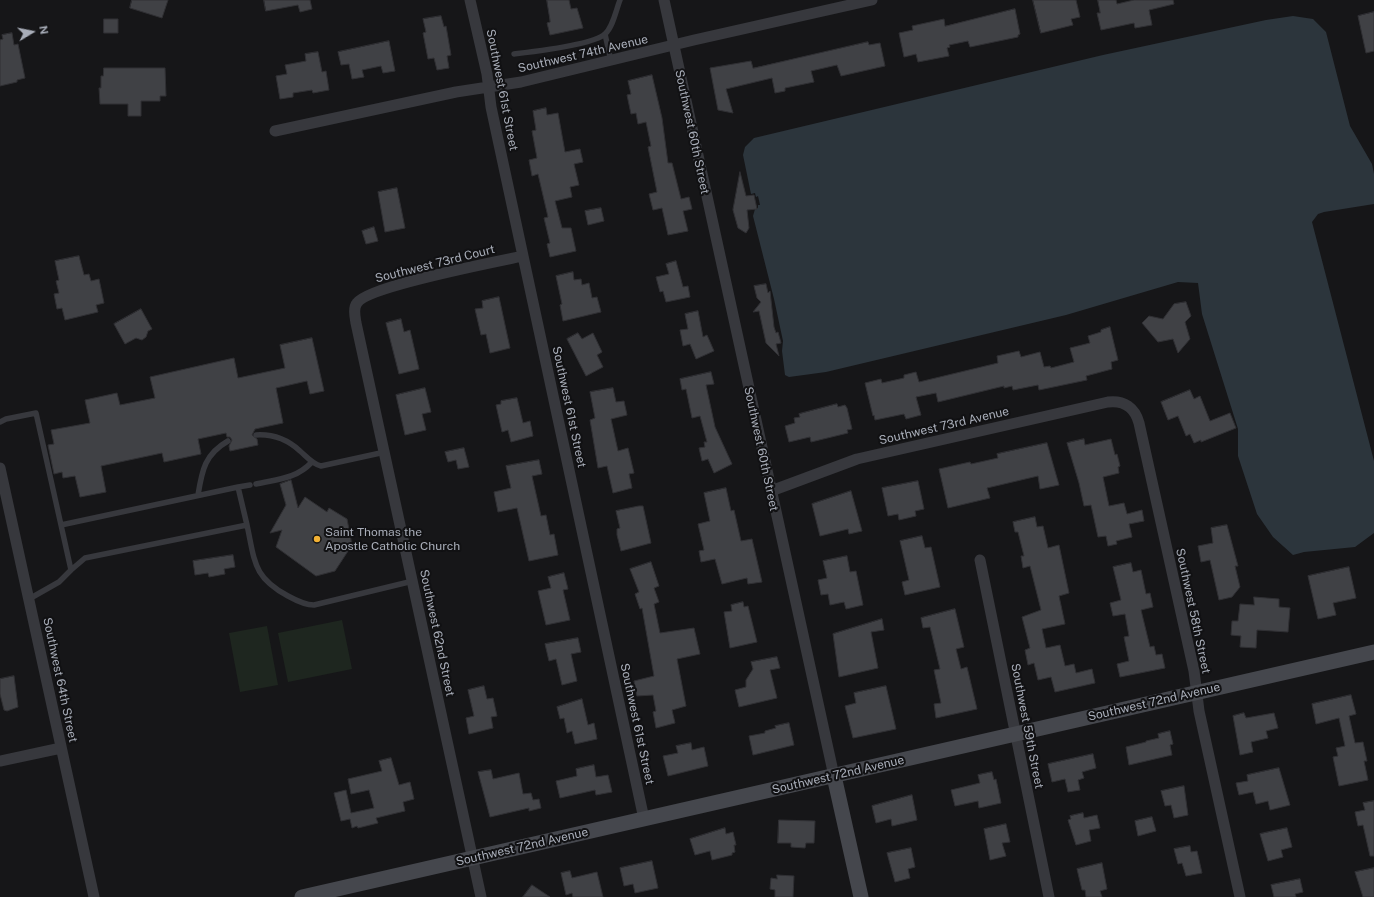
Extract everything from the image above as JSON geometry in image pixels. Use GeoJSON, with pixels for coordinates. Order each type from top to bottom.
{"type":"FeatureCollection","features":[{"type":"Feature","properties":{"kind":"street","name":"Southwest 61st Street"},"geometry":{"type":"LineString","coordinates":[[470,0],[482,46],[491,107],[644,819]]}},
{"type":"Feature","properties":{"kind":"street","name":"Southwest 60th Street"},"geometry":{"type":"LineString","coordinates":[[664,0],[770,491],[861,897]]}},
{"type":"Feature","properties":{"kind":"street","name":"Southwest 74th Avenue"},"geometry":{"type":"LineString","coordinates":[[275,130],[456,92],[520,82],[840,4],[872,0]]}},
{"type":"Feature","properties":{"kind":"street","name":"Southwest 73rd Court"},"geometry":{"type":"LineString","coordinates":[[356,304],[364,297],[388,287],[523,256]]}},
{"type":"Feature","properties":{"kind":"street","name":"Southwest 62nd Street"},"geometry":{"type":"LineString","coordinates":[[356,304],[356,323],[481,897]]}},
{"type":"Feature","properties":{"kind":"street","name":"Southwest 73rd Avenue"},"geometry":{"type":"LineString","coordinates":[[770,491],[857,459],[1108,402],[1117,401],[1127,405]]}},
{"type":"Feature","properties":{"kind":"street","name":"Southwest 58th Street"},"geometry":{"type":"LineString","coordinates":[[1127,405],[1134,411],[1139,423],[1194,672],[1199,711],[1240,897]]}},
{"type":"Feature","properties":{"kind":"street","name":"Southwest 64th Street"},"geometry":{"type":"LineString","coordinates":[[0,468],[94,897]]}},
{"type":"Feature","properties":{"kind":"street","name":"Southwest 59th Street"},"geometry":{"type":"LineString","coordinates":[[980,560],[1050,897]]}},
{"type":"Feature","properties":{"kind":"street","name":"Southwest 72nd Avenue"},"geometry":{"type":"LineString","coordinates":[[302,897],[1374,652]]}},
{"type":"Feature","properties":{"kind":"street"},"geometry":{"type":"LineString","coordinates":[[0,761],[61,748]]}},
{"type":"Feature","properties":{"kind":"lane"},"geometry":{"type":"LineString","coordinates":[[611,61],[605,34],[620,0]]}},
{"type":"Feature","properties":{"kind":"lane"},"geometry":{"type":"LineString","coordinates":[[514,54],[588,41],[605,34]]}},
{"type":"Feature","properties":{"kind":"lane"},"geometry":{"type":"LineString","coordinates":[[0,422],[6,419],[36,413],[71,570]]}},
{"type":"Feature","properties":{"kind":"lane"},"geometry":{"type":"LineString","coordinates":[[256,435],[274,437],[288,442],[312,462],[321,466],[385,452]]}},
{"type":"Feature","properties":{"kind":"lane"},"geometry":{"type":"LineString","coordinates":[[198,495],[202,471],[209,457],[216,448],[228,441]]}},
{"type":"Feature","properties":{"kind":"lane"},"geometry":{"type":"LineString","coordinates":[[61,525],[198,495],[296,476],[312,462]]}},
{"type":"Feature","properties":{"kind":"lane"},"geometry":{"type":"LineString","coordinates":[[238,487],[256,565],[263,578],[282,593],[306,604],[314,605],[413,581]]}},
{"type":"Feature","properties":{"kind":"lane"},"geometry":{"type":"LineString","coordinates":[[29,598],[60,582],[85,558],[247,525]]}},
{"type":"Feature","properties":{"kind":"shaded area"},"geometry":{"type":"Polygon","coordinates":[[[1293,16],[1313,19],[1326,32],[1350,126],[1372,164],[1374,174],[1374,204],[1324,212],[1318,214],[1312,222],[1374,461],[1374,533],[1355,547],[1304,552],[1293,555],[1273,537],[1257,514],[1238,456],[1238,429],[1202,314],[1198,283],[1178,282],[1066,315],[826,372],[789,377],[785,375],[782,351],[783,341],[753,216],[755,209],[758,208],[758,205],[760,205],[758,196],[756,197],[755,193],[751,194],[743,155],[745,147],[754,138],[1103,55],[1266,20],[1293,16]]]}},
{"type":"Feature","properties":{"kind":"shaded area"},"geometry":{"type":"Polygon","coordinates":[[[342,620],[352,669],[288,682],[278,633],[342,620]]]}},
{"type":"Feature","properties":{"kind":"shaded area"},"geometry":{"type":"Polygon","coordinates":[[[267,626],[278,685],[240,692],[229,633],[267,626]]]}},
{"type":"Feature","properties":{"kind":"building"},"geometry":{"type":"Polygon","coordinates":[[[132,0],[168,0],[162,18],[130,8],[132,0]]]}},
{"type":"Feature","properties":{"kind":"building"},"geometry":{"type":"Polygon","coordinates":[[[264,0],[310,0],[312,9],[300,12],[298,5],[266,11],[264,0]]]}},
{"type":"Feature","properties":{"kind":"building"},"geometry":{"type":"Polygon","coordinates":[[[547,0],[569,0],[571,9],[577,8],[583,28],[550,35],[547,23],[550,22],[547,0]]]}},
{"type":"Feature","properties":{"kind":"building"},"geometry":{"type":"Polygon","coordinates":[[[1033,0],[1076,0],[1080,17],[1071,19],[1073,25],[1041,33],[1033,0]]]}},
{"type":"Feature","properties":{"kind":"building"},"geometry":{"type":"Polygon","coordinates":[[[1098,0],[1116,0],[1117,4],[1134,0],[1173,0],[1174,4],[1149,10],[1152,25],[1135,28],[1134,23],[1101,30],[1097,13],[1100,13],[1098,0]]]}},
{"type":"Feature","properties":{"kind":"building"},"geometry":{"type":"Polygon","coordinates":[[[1015,9],[1020,34],[1018,37],[970,47],[968,41],[949,45],[950,47],[947,48],[949,56],[918,62],[916,54],[904,57],[899,33],[913,30],[912,26],[944,19],[945,26],[1015,9]]]}},
{"type":"Feature","properties":{"kind":"building"},"geometry":{"type":"Polygon","coordinates":[[[1374,12],[1374,51],[1366,53],[1358,16],[1374,12]]]}},
{"type":"Feature","properties":{"kind":"building"},"geometry":{"type":"Polygon","coordinates":[[[441,16],[444,27],[446,26],[451,55],[447,56],[449,68],[437,70],[434,58],[428,59],[423,33],[426,32],[423,19],[441,16]]]}},
{"type":"Feature","properties":{"kind":"building"},"geometry":{"type":"Polygon","coordinates":[[[104,19],[118,19],[118,33],[104,33],[104,19]]]}},
{"type":"Feature","properties":{"kind":"building"},"geometry":{"type":"Polygon","coordinates":[[[12,33],[14,45],[18,44],[25,78],[17,80],[17,82],[0,86],[0,40],[3,39],[2,35],[12,33]]]}},
{"type":"Feature","properties":{"kind":"building"},"geometry":{"type":"Polygon","coordinates":[[[389,41],[395,71],[383,73],[381,66],[362,70],[364,77],[352,79],[349,64],[341,65],[338,52],[389,41]]]}},
{"type":"Feature","properties":{"kind":"building"},"geometry":{"type":"Polygon","coordinates":[[[868,42],[869,45],[880,43],[885,66],[841,76],[837,65],[811,71],[814,82],[785,88],[785,91],[775,93],[772,78],[726,89],[733,113],[718,110],[710,68],[751,61],[753,68],[868,42]]]}},
{"type":"Feature","properties":{"kind":"building"},"geometry":{"type":"Polygon","coordinates":[[[318,52],[322,72],[326,71],[329,90],[313,93],[312,90],[293,93],[293,97],[280,99],[276,76],[287,74],[285,65],[306,61],[305,54],[318,52]]]}},
{"type":"Feature","properties":{"kind":"building"},"geometry":{"type":"Polygon","coordinates":[[[104,68],[165,68],[166,96],[160,96],[160,101],[141,101],[141,116],[128,116],[128,104],[100,104],[99,88],[101,88],[101,76],[103,76],[104,68]]]}},
{"type":"Feature","properties":{"kind":"building"},"geometry":{"type":"Polygon","coordinates":[[[652,75],[662,118],[668,163],[672,163],[681,199],[689,197],[692,209],[683,211],[688,231],[668,235],[662,208],[653,210],[649,194],[657,192],[648,147],[651,146],[646,122],[638,124],[636,113],[631,114],[627,95],[631,94],[628,81],[652,75]]]}},
{"type":"Feature","properties":{"kind":"building"},"geometry":{"type":"Polygon","coordinates":[[[546,108],[547,115],[558,113],[565,152],[580,149],[583,162],[574,164],[579,185],[570,187],[572,197],[555,201],[562,228],[571,228],[576,251],[550,257],[547,244],[550,243],[544,218],[548,217],[538,174],[532,176],[529,160],[537,158],[532,131],[536,130],[533,111],[546,108]]]}},
{"type":"Feature","properties":{"kind":"building"},"geometry":{"type":"Polygon","coordinates":[[[740,172],[746,196],[754,195],[757,209],[747,210],[749,228],[746,233],[738,228],[733,210],[740,172]]]}},
{"type":"Feature","properties":{"kind":"building"},"geometry":{"type":"Polygon","coordinates":[[[397,188],[405,228],[385,232],[378,192],[397,188]]]}},
{"type":"Feature","properties":{"kind":"building"},"geometry":{"type":"Polygon","coordinates":[[[601,208],[604,221],[588,225],[585,211],[601,208]]]}},
{"type":"Feature","properties":{"kind":"building"},"geometry":{"type":"Polygon","coordinates":[[[374,227],[378,241],[366,244],[362,231],[374,227]]]}},
{"type":"Feature","properties":{"kind":"building"},"geometry":{"type":"Polygon","coordinates":[[[79,256],[84,275],[89,274],[91,281],[99,279],[104,303],[96,305],[98,312],[65,320],[62,308],[57,309],[54,294],[59,293],[56,281],[59,280],[55,261],[79,256]]]}},
{"type":"Feature","properties":{"kind":"building"},"geometry":{"type":"Polygon","coordinates":[[[676,261],[683,287],[688,286],[690,297],[666,302],[663,291],[660,292],[656,277],[669,274],[666,264],[676,261]]]}},
{"type":"Feature","properties":{"kind":"building"},"geometry":{"type":"Polygon","coordinates":[[[573,272],[574,280],[581,279],[582,285],[589,283],[592,298],[597,297],[601,312],[563,321],[560,305],[562,304],[556,276],[573,272]]]}},
{"type":"Feature","properties":{"kind":"building"},"geometry":{"type":"Polygon","coordinates":[[[766,284],[768,293],[770,291],[774,327],[776,333],[778,332],[781,343],[776,344],[779,356],[766,343],[759,311],[753,312],[761,302],[757,298],[754,286],[766,284]]]}},
{"type":"Feature","properties":{"kind":"building"},"geometry":{"type":"Polygon","coordinates":[[[499,297],[510,348],[490,353],[486,334],[481,335],[475,309],[483,308],[482,301],[499,297]]]}},
{"type":"Feature","properties":{"kind":"building"},"geometry":{"type":"Polygon","coordinates":[[[1186,302],[1191,316],[1185,322],[1190,339],[1178,353],[1173,339],[1158,342],[1142,323],[1149,316],[1163,319],[1174,304],[1186,302]]]}},
{"type":"Feature","properties":{"kind":"building"},"geometry":{"type":"Polygon","coordinates":[[[141,309],[152,329],[148,331],[146,337],[142,340],[136,338],[125,344],[114,324],[141,309]]]}},
{"type":"Feature","properties":{"kind":"building"},"geometry":{"type":"Polygon","coordinates":[[[698,311],[703,337],[707,335],[714,351],[696,359],[690,344],[683,346],[680,330],[688,329],[685,314],[698,311]]]}},
{"type":"Feature","properties":{"kind":"building"},"geometry":{"type":"Polygon","coordinates":[[[401,319],[404,332],[410,330],[419,369],[399,374],[386,323],[401,319]]]}},
{"type":"Feature","properties":{"kind":"building"},"geometry":{"type":"Polygon","coordinates":[[[1110,327],[1118,360],[1111,362],[1112,369],[1086,376],[1087,380],[1039,390],[1038,385],[1013,390],[1012,386],[1004,388],[1004,386],[938,402],[936,393],[916,397],[921,415],[906,419],[904,414],[875,420],[874,415],[873,416],[865,383],[881,379],[882,383],[904,378],[904,375],[916,372],[919,382],[998,363],[997,356],[1019,351],[1021,357],[1040,352],[1044,367],[1050,366],[1051,368],[1074,362],[1070,348],[1090,343],[1088,336],[1101,332],[1101,330],[1110,327]]]}},
{"type":"Feature","properties":{"kind":"building"},"geometry":{"type":"Polygon","coordinates":[[[578,333],[582,339],[593,333],[602,352],[597,355],[603,367],[586,376],[567,339],[578,333]]]}},
{"type":"Feature","properties":{"kind":"building"},"geometry":{"type":"Polygon","coordinates":[[[312,338],[324,391],[310,394],[307,381],[276,388],[283,423],[255,429],[252,435],[257,439],[258,445],[230,451],[229,446],[232,440],[230,437],[227,437],[226,433],[198,439],[201,454],[164,462],[162,453],[101,466],[106,492],[80,497],[75,476],[63,478],[62,472],[54,474],[48,445],[54,444],[51,430],[90,423],[85,400],[117,393],[120,405],[155,398],[150,377],[234,358],[238,378],[285,368],[280,345],[312,338]]]}},
{"type":"Feature","properties":{"kind":"building"},"geometry":{"type":"Polygon","coordinates":[[[711,372],[714,384],[706,385],[715,427],[732,464],[714,473],[708,459],[702,461],[699,448],[705,447],[704,442],[707,442],[700,416],[692,418],[686,389],[682,390],[680,379],[711,372]]]}},
{"type":"Feature","properties":{"kind":"building"},"geometry":{"type":"Polygon","coordinates":[[[425,388],[431,412],[422,414],[426,430],[405,435],[396,395],[425,388]]]}},
{"type":"Feature","properties":{"kind":"building"},"geometry":{"type":"Polygon","coordinates":[[[613,388],[616,402],[624,401],[627,415],[611,419],[618,451],[628,448],[634,473],[629,474],[632,488],[613,493],[607,466],[598,468],[590,420],[595,418],[590,392],[613,388]]]}},
{"type":"Feature","properties":{"kind":"building"},"geometry":{"type":"Polygon","coordinates":[[[1190,390],[1194,399],[1200,396],[1210,421],[1230,413],[1236,428],[1201,442],[1201,440],[1194,443],[1190,434],[1186,436],[1178,416],[1168,420],[1161,402],[1190,390]]]}},
{"type":"Feature","properties":{"kind":"building"},"geometry":{"type":"Polygon","coordinates":[[[517,398],[523,423],[530,421],[533,436],[511,442],[508,430],[502,432],[496,405],[501,404],[501,401],[517,398]]]}},
{"type":"Feature","properties":{"kind":"building"},"geometry":{"type":"Polygon","coordinates":[[[837,404],[838,407],[845,405],[847,408],[852,429],[847,430],[848,433],[811,442],[810,437],[789,442],[785,426],[795,423],[794,418],[800,417],[799,414],[837,404]]]}},
{"type":"Feature","properties":{"kind":"building"},"geometry":{"type":"Polygon","coordinates":[[[1084,439],[1085,445],[1111,439],[1115,455],[1117,454],[1120,466],[1118,467],[1119,473],[1103,477],[1109,506],[1124,503],[1127,514],[1142,510],[1144,521],[1129,524],[1132,537],[1116,541],[1117,544],[1108,546],[1106,536],[1098,537],[1091,505],[1084,506],[1067,443],[1084,439]]]}},
{"type":"Feature","properties":{"kind":"building"},"geometry":{"type":"Polygon","coordinates":[[[1047,443],[1059,485],[1040,489],[1038,476],[987,488],[990,498],[948,508],[939,469],[998,458],[997,454],[1047,443]]]}},
{"type":"Feature","properties":{"kind":"building"},"geometry":{"type":"Polygon","coordinates":[[[464,448],[469,467],[458,469],[456,460],[448,462],[445,452],[464,448]]]}},
{"type":"Feature","properties":{"kind":"building"},"geometry":{"type":"Polygon","coordinates":[[[539,460],[542,474],[532,476],[541,516],[546,515],[550,535],[554,534],[558,555],[529,561],[517,508],[498,512],[494,492],[511,488],[506,466],[539,460]]]}},
{"type":"Feature","properties":{"kind":"building"},"geometry":{"type":"Polygon","coordinates":[[[291,480],[298,508],[305,497],[327,512],[329,508],[347,519],[352,545],[335,571],[316,576],[276,547],[282,530],[270,533],[286,505],[280,484],[291,480]]]}},
{"type":"Feature","properties":{"kind":"building"},"geometry":{"type":"Polygon","coordinates":[[[918,481],[924,509],[915,511],[916,516],[899,520],[898,514],[888,516],[882,488],[918,481]]]}},
{"type":"Feature","properties":{"kind":"building"},"geometry":{"type":"Polygon","coordinates":[[[726,488],[731,511],[734,510],[741,541],[752,539],[762,582],[748,584],[747,578],[722,584],[715,559],[701,562],[699,551],[704,550],[698,524],[710,521],[704,493],[726,488]]]}},
{"type":"Feature","properties":{"kind":"building"},"geometry":{"type":"Polygon","coordinates":[[[851,491],[862,531],[849,534],[848,529],[820,536],[812,504],[851,491]]]}},
{"type":"Feature","properties":{"kind":"building"},"geometry":{"type":"Polygon","coordinates":[[[643,506],[651,543],[621,551],[617,535],[617,529],[620,528],[616,511],[643,506]]]}},
{"type":"Feature","properties":{"kind":"building"},"geometry":{"type":"Polygon","coordinates":[[[1035,517],[1037,527],[1043,526],[1048,548],[1059,545],[1069,593],[1059,596],[1065,624],[1042,629],[1046,648],[1060,645],[1065,666],[1074,664],[1076,673],[1092,669],[1095,683],[1055,692],[1051,677],[1038,680],[1034,663],[1028,665],[1025,650],[1030,648],[1022,617],[1041,610],[1030,566],[1023,568],[1021,556],[1024,556],[1018,532],[1015,532],[1013,522],[1035,517]]]}},
{"type":"Feature","properties":{"kind":"building"},"geometry":{"type":"Polygon","coordinates":[[[1227,525],[1238,566],[1235,566],[1240,587],[1232,597],[1219,600],[1210,560],[1201,562],[1198,546],[1213,543],[1211,528],[1227,525]]]}},
{"type":"Feature","properties":{"kind":"building"},"geometry":{"type":"Polygon","coordinates":[[[922,536],[925,548],[931,547],[940,587],[905,595],[902,582],[909,580],[900,541],[922,536]]]}},
{"type":"Feature","properties":{"kind":"building"},"geometry":{"type":"Polygon","coordinates":[[[233,555],[235,567],[224,569],[225,574],[209,577],[208,573],[195,575],[193,561],[233,555]]]}},
{"type":"Feature","properties":{"kind":"building"},"geometry":{"type":"Polygon","coordinates":[[[847,556],[850,572],[856,571],[863,605],[846,609],[844,602],[830,605],[828,594],[821,595],[818,580],[827,578],[823,561],[847,556]]]}},
{"type":"Feature","properties":{"kind":"building"},"geometry":{"type":"Polygon","coordinates":[[[651,562],[659,586],[654,588],[659,602],[654,604],[660,633],[694,628],[700,654],[677,659],[686,706],[672,710],[675,723],[656,728],[653,712],[656,711],[653,695],[637,696],[634,681],[654,676],[642,608],[640,609],[635,594],[639,592],[630,569],[651,562]]]}},
{"type":"Feature","properties":{"kind":"building"},"geometry":{"type":"Polygon","coordinates":[[[1131,563],[1133,572],[1141,570],[1146,594],[1150,593],[1153,607],[1141,610],[1150,647],[1154,646],[1156,655],[1162,654],[1165,668],[1120,677],[1117,664],[1129,661],[1124,637],[1129,636],[1125,614],[1113,616],[1110,603],[1121,600],[1113,567],[1131,563]]]}},
{"type":"Feature","properties":{"kind":"building"},"geometry":{"type":"Polygon","coordinates":[[[1349,567],[1356,598],[1333,603],[1336,615],[1318,619],[1308,576],[1349,567]]]}},
{"type":"Feature","properties":{"kind":"building"},"geometry":{"type":"Polygon","coordinates":[[[564,573],[568,589],[563,590],[570,620],[546,625],[538,591],[551,588],[548,577],[564,573]]]}},
{"type":"Feature","properties":{"kind":"building"},"geometry":{"type":"Polygon","coordinates":[[[1254,597],[1279,599],[1279,607],[1290,608],[1288,632],[1257,630],[1256,648],[1240,647],[1241,636],[1231,635],[1232,621],[1238,621],[1240,604],[1254,605],[1254,597]]]}},
{"type":"Feature","properties":{"kind":"building"},"geometry":{"type":"Polygon","coordinates":[[[743,602],[744,607],[748,606],[757,642],[730,648],[724,612],[732,611],[731,605],[743,602]]]}},
{"type":"Feature","properties":{"kind":"building"},"geometry":{"type":"Polygon","coordinates":[[[955,609],[964,647],[956,649],[961,669],[967,667],[977,709],[936,718],[934,704],[941,703],[934,670],[940,669],[930,627],[923,628],[921,618],[955,609]]]}},
{"type":"Feature","properties":{"kind":"building"},"geometry":{"type":"Polygon","coordinates":[[[882,619],[884,630],[871,632],[878,668],[839,677],[833,634],[882,619]]]}},
{"type":"Feature","properties":{"kind":"building"},"geometry":{"type":"Polygon","coordinates":[[[578,638],[581,652],[571,654],[577,681],[562,685],[556,659],[549,661],[545,644],[578,638]]]}},
{"type":"Feature","properties":{"kind":"building"},"geometry":{"type":"Polygon","coordinates":[[[777,657],[780,668],[770,670],[777,698],[739,707],[735,690],[746,687],[746,680],[753,669],[751,662],[777,657]]]}},
{"type":"Feature","properties":{"kind":"building"},"geometry":{"type":"Polygon","coordinates":[[[14,676],[18,707],[7,711],[4,710],[0,694],[0,679],[14,676]]]}},
{"type":"Feature","properties":{"kind":"building"},"geometry":{"type":"Polygon","coordinates":[[[484,686],[487,699],[493,698],[497,716],[491,717],[493,728],[469,734],[466,718],[474,716],[468,690],[484,686]]]}},
{"type":"Feature","properties":{"kind":"building"},"geometry":{"type":"Polygon","coordinates":[[[886,686],[896,729],[853,738],[845,706],[856,703],[854,693],[886,686]]]}},
{"type":"Feature","properties":{"kind":"building"},"geometry":{"type":"Polygon","coordinates":[[[1351,695],[1356,714],[1349,716],[1355,743],[1363,742],[1367,761],[1364,761],[1368,780],[1339,786],[1333,757],[1338,756],[1336,748],[1345,746],[1339,718],[1316,724],[1312,704],[1351,695]]]}},
{"type":"Feature","properties":{"kind":"building"},"geometry":{"type":"Polygon","coordinates":[[[582,699],[588,725],[594,723],[597,739],[575,744],[572,731],[567,733],[564,718],[560,719],[557,707],[582,699]]]}},
{"type":"Feature","properties":{"kind":"building"},"geometry":{"type":"Polygon","coordinates":[[[1244,713],[1246,718],[1274,713],[1278,728],[1266,731],[1268,738],[1251,742],[1253,752],[1240,755],[1233,716],[1244,713]]]}},
{"type":"Feature","properties":{"kind":"building"},"geometry":{"type":"Polygon","coordinates":[[[789,723],[794,745],[753,755],[749,736],[765,733],[765,731],[776,728],[775,726],[789,723]]]}},
{"type":"Feature","properties":{"kind":"building"},"geometry":{"type":"Polygon","coordinates":[[[1170,731],[1173,744],[1170,745],[1172,755],[1129,765],[1126,747],[1159,738],[1158,734],[1170,731]]]}},
{"type":"Feature","properties":{"kind":"building"},"geometry":{"type":"Polygon","coordinates":[[[691,743],[692,750],[704,747],[708,766],[668,776],[663,756],[678,753],[676,746],[691,743]]]}},
{"type":"Feature","properties":{"kind":"building"},"geometry":{"type":"Polygon","coordinates":[[[1093,754],[1096,768],[1082,772],[1084,778],[1078,780],[1080,790],[1068,792],[1065,779],[1052,782],[1048,764],[1093,754]]]}},
{"type":"Feature","properties":{"kind":"building"},"geometry":{"type":"Polygon","coordinates":[[[391,758],[399,785],[410,782],[414,799],[403,802],[405,811],[376,818],[378,823],[358,828],[357,826],[352,828],[350,819],[341,821],[334,793],[346,790],[351,813],[374,808],[369,790],[351,794],[348,779],[382,771],[379,761],[391,758]]]}},
{"type":"Feature","properties":{"kind":"building"},"geometry":{"type":"Polygon","coordinates":[[[594,765],[596,777],[608,775],[612,792],[596,795],[595,790],[560,798],[556,781],[577,776],[576,769],[594,765]]]}},
{"type":"Feature","properties":{"kind":"building"},"geometry":{"type":"Polygon","coordinates":[[[1279,768],[1290,805],[1270,810],[1268,801],[1256,804],[1253,792],[1239,795],[1236,783],[1248,781],[1247,775],[1279,768]]]}},
{"type":"Feature","properties":{"kind":"building"},"geometry":{"type":"Polygon","coordinates":[[[491,770],[493,779],[519,773],[523,794],[531,793],[533,800],[539,799],[541,808],[529,811],[529,808],[490,817],[478,772],[491,770]]]}},
{"type":"Feature","properties":{"kind":"building"},"geometry":{"type":"Polygon","coordinates":[[[992,772],[994,780],[996,779],[1001,803],[979,808],[978,801],[955,806],[951,790],[980,783],[978,775],[992,772]]]}},
{"type":"Feature","properties":{"kind":"building"},"geometry":{"type":"Polygon","coordinates":[[[1184,786],[1188,815],[1174,818],[1171,805],[1165,806],[1161,791],[1184,786]]]}},
{"type":"Feature","properties":{"kind":"building"},"geometry":{"type":"Polygon","coordinates":[[[912,795],[917,820],[892,826],[891,819],[876,823],[872,806],[912,795]]]}},
{"type":"Feature","properties":{"kind":"building"},"geometry":{"type":"Polygon","coordinates":[[[1374,801],[1374,856],[1370,856],[1363,825],[1358,826],[1355,812],[1365,810],[1363,803],[1374,801]]]}},
{"type":"Feature","properties":{"kind":"building"},"geometry":{"type":"Polygon","coordinates":[[[1083,813],[1084,818],[1097,815],[1100,828],[1089,830],[1091,841],[1076,845],[1068,820],[1071,819],[1070,816],[1083,813]]]}},
{"type":"Feature","properties":{"kind":"building"},"geometry":{"type":"Polygon","coordinates":[[[1152,817],[1156,831],[1138,836],[1135,821],[1152,817]]]}},
{"type":"Feature","properties":{"kind":"building"},"geometry":{"type":"Polygon","coordinates":[[[779,820],[815,821],[814,843],[806,843],[805,848],[791,847],[791,843],[778,843],[779,820]]]}},
{"type":"Feature","properties":{"kind":"building"},"geometry":{"type":"Polygon","coordinates":[[[1006,824],[1010,842],[1002,843],[1006,856],[990,860],[984,829],[1006,824]]]}},
{"type":"Feature","properties":{"kind":"building"},"geometry":{"type":"Polygon","coordinates":[[[725,828],[726,834],[733,832],[736,845],[734,845],[735,852],[732,853],[732,855],[712,860],[710,851],[695,855],[690,839],[725,828]]]}},
{"type":"Feature","properties":{"kind":"building"},"geometry":{"type":"Polygon","coordinates":[[[1287,828],[1292,847],[1281,850],[1283,857],[1268,861],[1260,834],[1287,828]]]}},
{"type":"Feature","properties":{"kind":"building"},"geometry":{"type":"Polygon","coordinates":[[[1190,846],[1191,852],[1197,851],[1202,873],[1186,876],[1182,863],[1178,864],[1174,849],[1190,846]]]}},
{"type":"Feature","properties":{"kind":"building"},"geometry":{"type":"Polygon","coordinates":[[[911,848],[915,867],[908,869],[910,878],[895,882],[887,853],[911,848]]]}},
{"type":"Feature","properties":{"kind":"building"},"geometry":{"type":"Polygon","coordinates":[[[652,861],[658,888],[635,893],[633,884],[624,886],[620,868],[652,861]]]}},
{"type":"Feature","properties":{"kind":"building"},"geometry":{"type":"Polygon","coordinates":[[[1102,863],[1107,889],[1100,891],[1102,897],[1086,897],[1085,890],[1082,890],[1077,869],[1102,863]]]}},
{"type":"Feature","properties":{"kind":"building"},"geometry":{"type":"Polygon","coordinates":[[[1374,868],[1374,897],[1363,897],[1355,872],[1374,868]]]}},
{"type":"Feature","properties":{"kind":"building"},"geometry":{"type":"Polygon","coordinates":[[[570,871],[572,878],[597,872],[603,897],[573,897],[572,893],[566,895],[561,873],[570,871]]]}},
{"type":"Feature","properties":{"kind":"building"},"geometry":{"type":"Polygon","coordinates":[[[777,875],[794,876],[793,897],[775,897],[775,890],[770,889],[771,878],[777,879],[777,875]]]}},
{"type":"Feature","properties":{"kind":"building"},"geometry":{"type":"Polygon","coordinates":[[[1300,879],[1303,892],[1295,894],[1296,897],[1274,897],[1271,885],[1300,879]]]}},
{"type":"Feature","properties":{"kind":"building"},"geometry":{"type":"Polygon","coordinates":[[[532,885],[550,897],[523,897],[532,885]]]}},
{"type":"Feature","properties":{"kind":"place","name":"Saint Thomas the Apostle Catholic Church"},"geometry":{"type":"Point","coordinates":[317,539]}}]}
